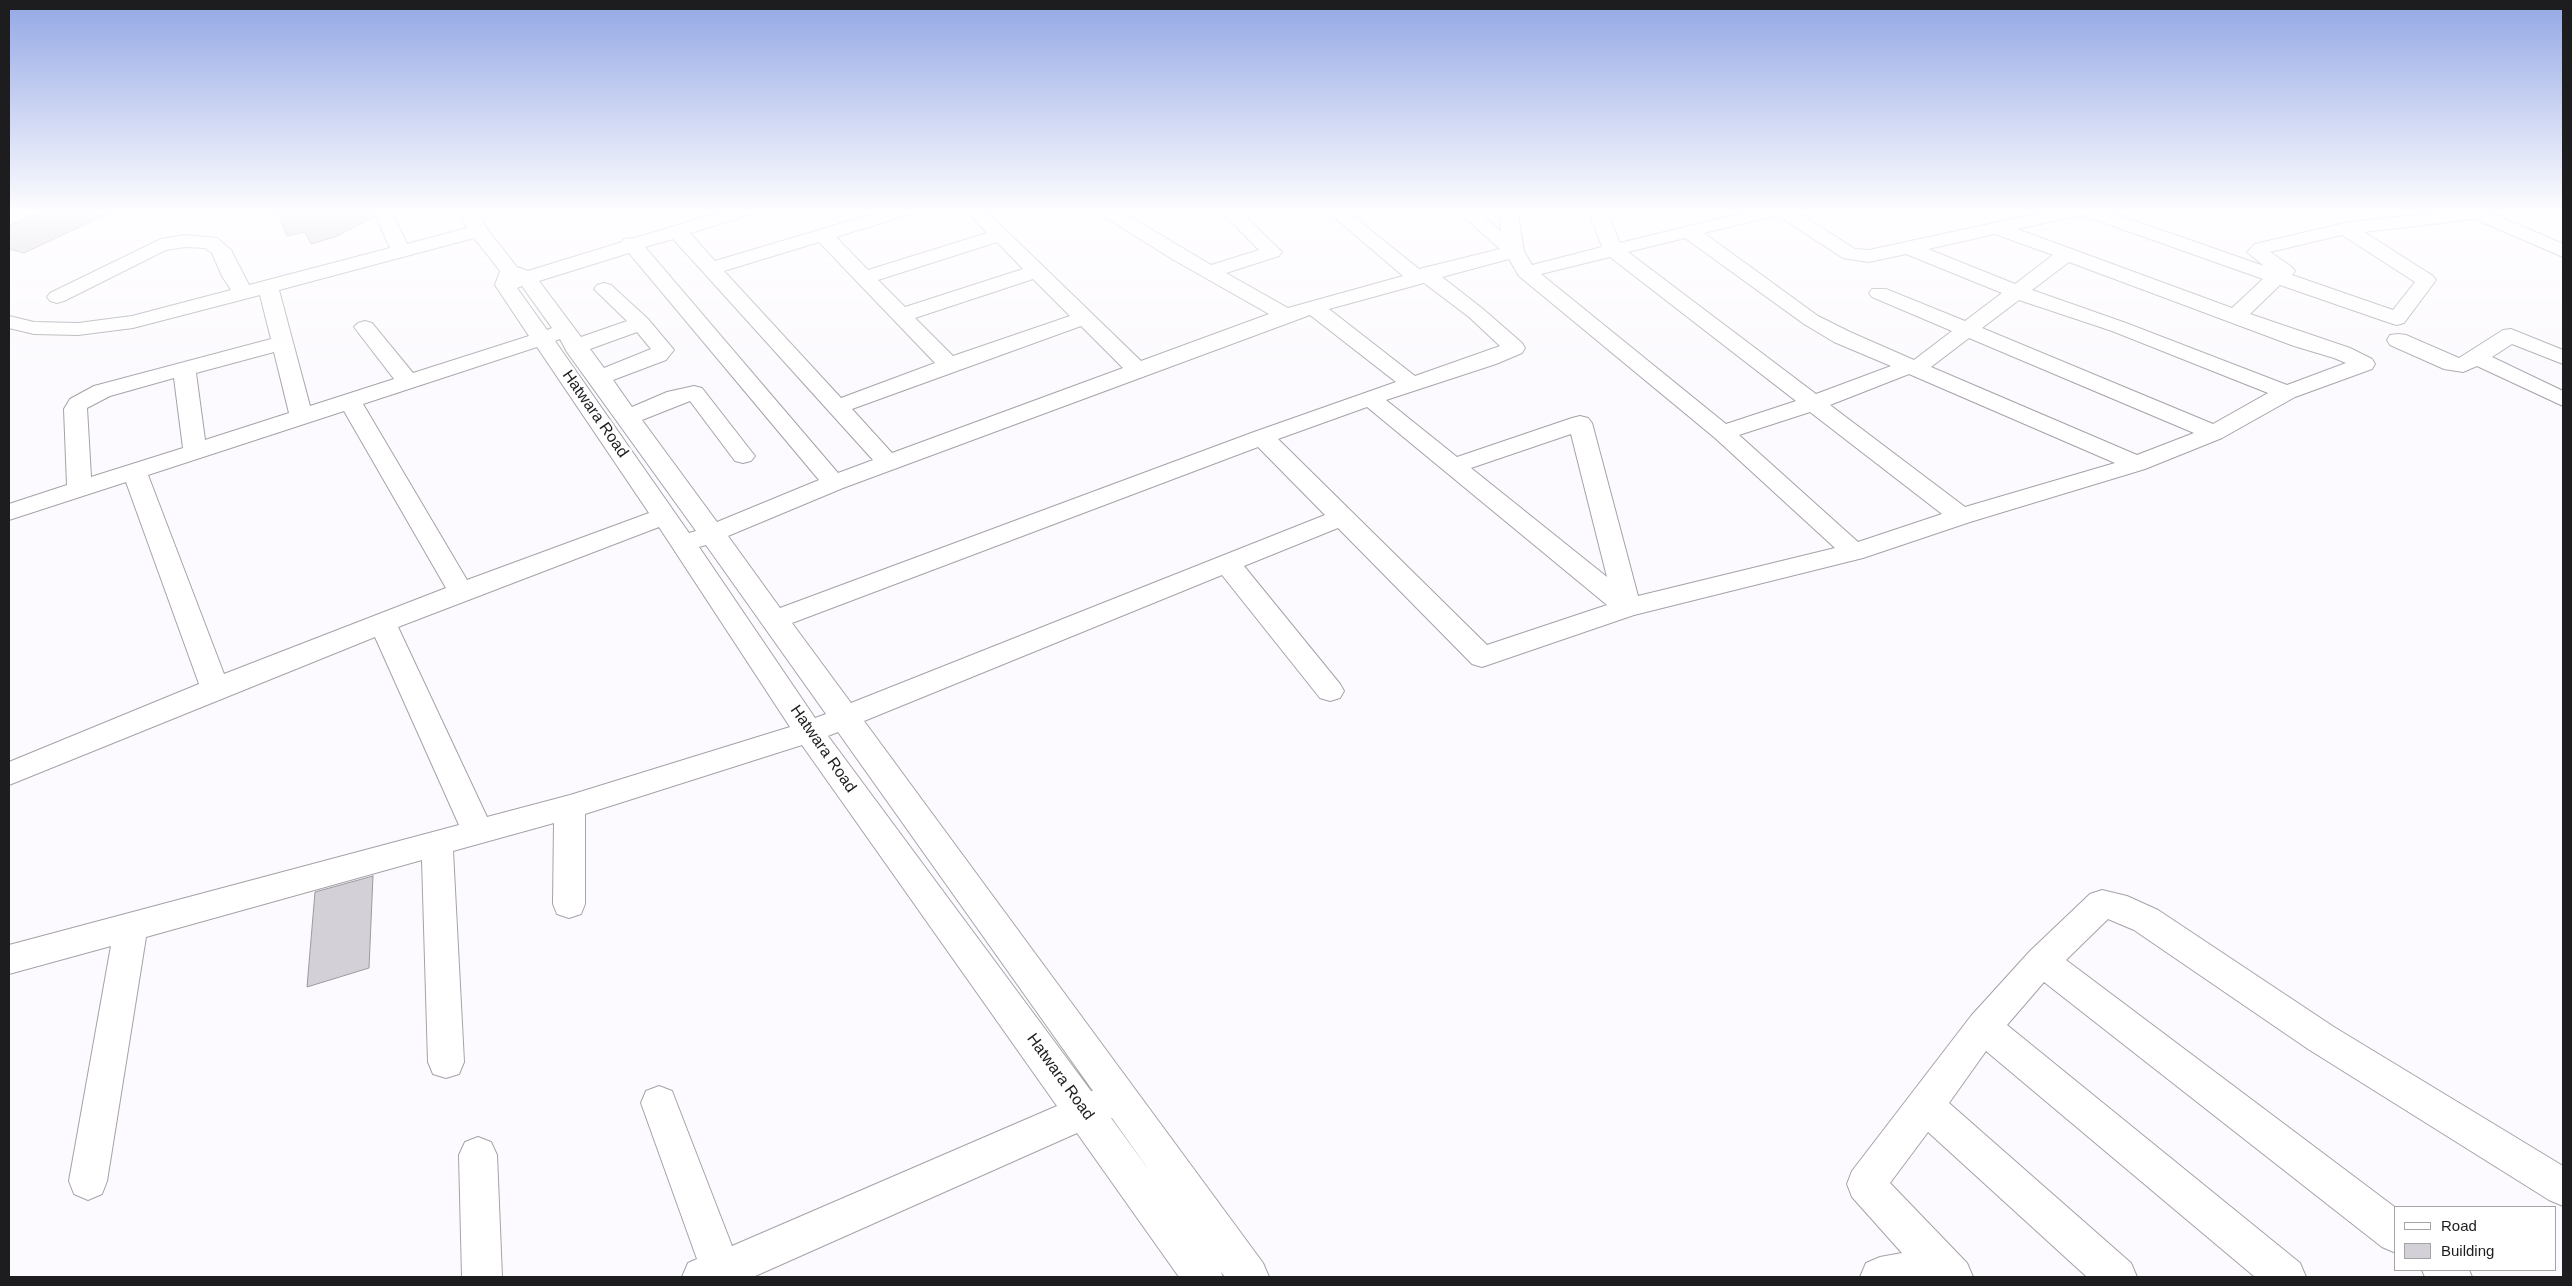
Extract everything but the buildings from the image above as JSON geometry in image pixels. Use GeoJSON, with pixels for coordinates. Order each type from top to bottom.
{"type":"FeatureCollection","features":[{"type":"Feature","properties":{"kind":"street"},"geometry":{"type":"LineString","coordinates":[[57,297],[111,270]]}},
{"type":"Feature","properties":{"kind":"street"},"geometry":{"type":"LineString","coordinates":[[229,270],[244,292]]}},
{"type":"Feature","properties":{"kind":"street"},"geometry":{"type":"LineString","coordinates":[[9,322],[34,328],[78,329],[133,322],[327,270]]}},
{"type":"Feature","properties":{"kind":"street","name":"Hatwara Road"},"geometry":{"type":"LineString","coordinates":[[508,270],[560,339],[664,516],[810,732],[1203,1277]]}},
{"type":"Feature","properties":{"kind":"street"},"geometry":{"type":"LineString","coordinates":[[514,278],[541,270]]}},
{"type":"Feature","properties":{"kind":"street"},"geometry":{"type":"LineString","coordinates":[[654,270],[834,483]]}},
{"type":"Feature","properties":{"kind":"street"},"geometry":{"type":"LineString","coordinates":[[713,270],[888,463]]}},
{"type":"Feature","properties":{"kind":"street"},"geometry":{"type":"LineString","coordinates":[[859,270],[948,365]]}},
{"type":"Feature","properties":{"kind":"street"},"geometry":{"type":"LineString","coordinates":[[866,277],[888,270]]}},
{"type":"Feature","properties":{"kind":"street"},"geometry":{"type":"LineString","coordinates":[[1206,270],[1286,315]]}},
{"type":"Feature","properties":{"kind":"street"},"geometry":{"type":"LineString","coordinates":[[1209,272],[1215,270]]}},
{"type":"Feature","properties":{"kind":"street"},"geometry":{"type":"LineString","coordinates":[[774,620],[1262,437],[1411,383],[1488,359],[1514,348],[1476,313],[1413,270]]}},
{"type":"Feature","properties":{"kind":"street"},"geometry":{"type":"LineString","coordinates":[[683,544],[712,534],[834,483],[1286,315],[1442,270]]}},
{"type":"Feature","properties":{"kind":"street"},"geometry":{"type":"LineString","coordinates":[[1526,272],[1534,270]]}},
{"type":"Feature","properties":{"kind":"street"},"geometry":{"type":"LineString","coordinates":[[1639,270],[1775,375],[1816,402],[1961,516]]}},
{"type":"Feature","properties":{"kind":"street"},"geometry":{"type":"LineString","coordinates":[[1742,270],[1811,320],[1842,337],[2137,464]]}},
{"type":"Feature","properties":{"kind":"street"},"geometry":{"type":"LineString","coordinates":[[1963,270],[2019,293],[2119,327],[2250,380],[2287,392]]}},
{"type":"Feature","properties":{"kind":"street"},"geometry":{"type":"LineString","coordinates":[[1723,433],[1913,367],[2019,293],[2047,270]]}},
{"type":"Feature","properties":{"kind":"street"},"geometry":{"type":"LineString","coordinates":[[2113,270],[2342,354],[2364,364]]}},
{"type":"Feature","properties":{"kind":"street"},"geometry":{"type":"LineString","coordinates":[[2256,270],[2397,329],[2452,364],[2463,365],[2511,335],[2563,358]]}},
{"type":"Feature","properties":{"kind":"street"},"geometry":{"type":"LineString","coordinates":[[2236,316],[2276,277],[2285,271],[2284,270]]}},
{"type":"Feature","properties":{"kind":"street"},"geometry":{"type":"LineString","coordinates":[[1262,437],[1482,657],[1628,608],[1854,552],[1961,516],[2137,464],[2214,432],[2287,392],[2364,364],[2397,329],[2426,280],[2410,270]]}},
{"type":"Feature","properties":{"kind":"street"},"geometry":{"type":"LineString","coordinates":[[902,315],[1036,271],[1137,370]]}},
{"type":"Feature","properties":{"kind":"street"},"geometry":{"type":"LineString","coordinates":[[1526,272],[1723,433],[1854,552]]}},
{"type":"Feature","properties":{"kind":"street"},"geometry":{"type":"LineString","coordinates":[[268,286],[301,416]]}},
{"type":"Feature","properties":{"kind":"street"},"geometry":{"type":"LineString","coordinates":[[599,378],[662,352],[663,347],[641,323],[604,289]]}},
{"type":"Feature","properties":{"kind":"street"},"geometry":{"type":"LineString","coordinates":[[1879,292],[2214,432]]}},
{"type":"Feature","properties":{"kind":"street"},"geometry":{"type":"LineString","coordinates":[[1313,307],[1411,383]]}},
{"type":"Feature","properties":{"kind":"street"},"geometry":{"type":"LineString","coordinates":[[837,407],[948,365],[1084,318]]}},
{"type":"Feature","properties":{"kind":"street"},"geometry":{"type":"LineString","coordinates":[[9,512],[406,381],[560,339],[641,323]]}},
{"type":"Feature","properties":{"kind":"street"},"geometry":{"type":"LineString","coordinates":[[365,327],[406,381]]}},
{"type":"Feature","properties":{"kind":"street"},"geometry":{"type":"LineString","coordinates":[[560,339],[599,378],[628,417],[844,719],[1119,1095],[1249,1277]]}},
{"type":"Feature","properties":{"kind":"street"},"geometry":{"type":"LineString","coordinates":[[79,488],[74,409],[78,404],[102,391],[281,343]]}},
{"type":"Feature","properties":{"kind":"street"},"geometry":{"type":"LineString","coordinates":[[2476,358],[2563,399]]}},
{"type":"Feature","properties":{"kind":"street"},"geometry":{"type":"LineString","coordinates":[[184,368],[194,450]]}},
{"type":"Feature","properties":{"kind":"street"},"geometry":{"type":"LineString","coordinates":[[628,417],[675,397],[694,393],[743,456]]}},
{"type":"Feature","properties":{"kind":"street"},"geometry":{"type":"LineString","coordinates":[[1370,398],[1628,608]]}},
{"type":"Feature","properties":{"kind":"street"},"geometry":{"type":"LineString","coordinates":[[349,400],[461,592]]}},
{"type":"Feature","properties":{"kind":"street"},"geometry":{"type":"LineString","coordinates":[[1454,466],[1580,423],[1628,608]]}},
{"type":"Feature","properties":{"kind":"street"},"geometry":{"type":"LineString","coordinates":[[134,470],[215,689]]}},
{"type":"Feature","properties":{"kind":"street"},"geometry":{"type":"LineString","coordinates":[[9,774],[382,623],[664,516]]}},
{"type":"Feature","properties":{"kind":"street"},"geometry":{"type":"LineString","coordinates":[[9,960],[570,807],[810,732],[1226,562],[1342,517]]}},
{"type":"Feature","properties":{"kind":"street"},"geometry":{"type":"LineString","coordinates":[[1226,562],[1330,691]]}},
{"type":"Feature","properties":{"kind":"street"},"geometry":{"type":"LineString","coordinates":[[382,623],[478,832]]}},
{"type":"Feature","properties":{"kind":"street"},"geometry":{"type":"LineString","coordinates":[[569,904],[570,807]]}},
{"type":"Feature","properties":{"kind":"street"},"geometry":{"type":"LineString","coordinates":[[437,843],[446,1062]]}},
{"type":"Feature","properties":{"kind":"street"},"geometry":{"type":"LineString","coordinates":[[1945,1275],[1866,1184],[1926,1106],[1983,1027],[2042,961],[2102,904],[2114,906],[2146,920],[2321,1038],[2563,1187]]}},
{"type":"Feature","properties":{"kind":"street"},"geometry":{"type":"LineString","coordinates":[[88,1181],[131,926]]}},
{"type":"Feature","properties":{"kind":"street"},"geometry":{"type":"LineString","coordinates":[[2042,961],[2394,1231]]}},
{"type":"Feature","properties":{"kind":"street"},"geometry":{"type":"LineString","coordinates":[[1983,1027],[2286,1277]]}},
{"type":"Feature","properties":{"kind":"street"},"geometry":{"type":"LineString","coordinates":[[659,1103],[711,1274],[1086,1114],[1119,1095]]}},
{"type":"Feature","properties":{"kind":"street"},"geometry":{"type":"LineString","coordinates":[[1926,1106],[2117,1277]]}},
{"type":"Feature","properties":{"kind":"street"},"geometry":{"type":"LineString","coordinates":[[478,1155],[482,1277]]}},
{"type":"Feature","properties":{"kind":"street"},"geometry":{"type":"LineString","coordinates":[[1880,1277],[1904,1273],[1908,1277]]}}]}
